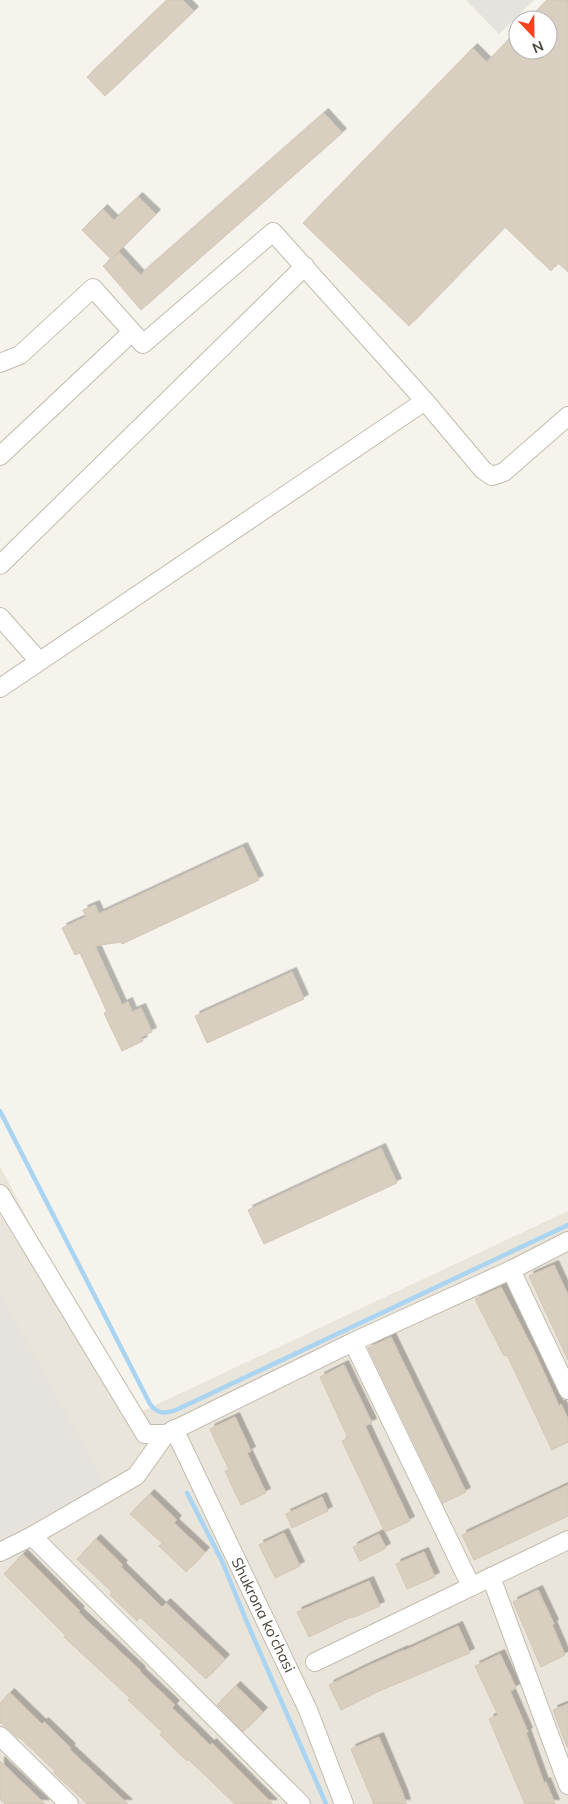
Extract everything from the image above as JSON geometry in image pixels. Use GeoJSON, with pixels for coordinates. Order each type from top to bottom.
{"type":"FeatureCollection","features":[{"type":"Feature","properties":{"kind":"street"},"geometry":{"type":"LineString","coordinates":[[0,363],[20,355],[93,288],[143,344],[273,232],[483,470],[492,476],[504,472],[568,416]]}},
{"type":"Feature","properties":{"kind":"street"},"geometry":{"type":"LineString","coordinates":[[0,566],[305,266]]}},
{"type":"Feature","properties":{"kind":"street"},"geometry":{"type":"LineString","coordinates":[[0,456],[132,332]]}},
{"type":"Feature","properties":{"kind":"street"},"geometry":{"type":"LineString","coordinates":[[0,688],[424,401]]}},
{"type":"Feature","properties":{"kind":"street"},"geometry":{"type":"LineString","coordinates":[[0,617],[40,661]]}},
{"type":"Feature","properties":{"kind":"street"},"geometry":{"type":"LineString","coordinates":[[0,1194],[145,1434],[170,1432],[353,1342],[511,1270],[568,1241]]}},
{"type":"Feature","properties":{"kind":"street"},"geometry":{"type":"LineString","coordinates":[[511,1270],[568,1390]]}},
{"type":"Feature","properties":{"kind":"street"},"geometry":{"type":"LineString","coordinates":[[353,1342],[471,1586]]}},
{"type":"Feature","properties":{"kind":"street"},"geometry":{"type":"LineString","coordinates":[[0,1552],[32,1536],[136,1476],[170,1432]]}},
{"type":"Feature","properties":{"kind":"street","name":"Shukrona ko'chasi"},"geometry":{"type":"LineString","coordinates":[[170,1432],[308,1710],[344,1804]]}},
{"type":"Feature","properties":{"kind":"street"},"geometry":{"type":"LineString","coordinates":[[32,1536],[301,1804]]}},
{"type":"Feature","properties":{"kind":"street"},"geometry":{"type":"LineString","coordinates":[[315,1662],[568,1540]]}},
{"type":"Feature","properties":{"kind":"street"},"geometry":{"type":"LineString","coordinates":[[491,1577],[568,1785]]}},
{"type":"Feature","properties":{"kind":"street"},"geometry":{"type":"LineString","coordinates":[[0,1736],[68,1804]]}},
{"type":"Feature","properties":{"kind":"shaded area"},"geometry":{"type":"Polygon","coordinates":[[[466,0],[534,0],[524,10],[508,10],[508,25],[499,34],[466,0]]]}},
{"type":"Feature","properties":{"kind":"shaded area"},"geometry":{"type":"Polygon","coordinates":[[[0,1166],[130,1417],[568,1211],[568,1804],[0,1804],[0,1166]]]}},
{"type":"Feature","properties":{"kind":"shaded area"},"geometry":{"type":"Polygon","coordinates":[[[0,1293],[106,1485],[0,1540],[0,1293]]]}},
{"type":"Feature","properties":{"kind":"building"},"geometry":{"type":"Polygon","coordinates":[[[167,0],[183,0],[194,11],[105,96],[87,77],[167,0]]]}},
{"type":"Feature","properties":{"kind":"building"},"geometry":{"type":"Polygon","coordinates":[[[547,0],[568,0],[568,272],[558,263],[551,271],[505,227],[409,326],[303,223],[473,48],[487,62],[508,40],[508,60],[558,60],[558,10],[538,10],[547,0]]]}},
{"type":"Feature","properties":{"kind":"building"},"geometry":{"type":"Polygon","coordinates":[[[324,113],[342,133],[141,310],[103,266],[119,252],[140,275],[324,113]]]}},
{"type":"Feature","properties":{"kind":"building"},"geometry":{"type":"Polygon","coordinates":[[[138,197],[156,214],[111,259],[82,230],[103,209],[114,220],[138,197]]]}},
{"type":"Feature","properties":{"kind":"building"},"geometry":{"type":"Polygon","coordinates":[[[243,847],[259,880],[122,944],[121,942],[95,946],[122,1005],[128,1002],[132,1012],[141,1008],[152,1032],[141,1037],[143,1041],[122,1051],[104,1013],[107,1012],[80,953],[75,955],[62,928],[86,917],[83,910],[95,905],[99,914],[243,847]]]}},
{"type":"Feature","properties":{"kind":"building"},"geometry":{"type":"Polygon","coordinates":[[[292,972],[304,999],[207,1043],[195,1016],[292,972]]]}},
{"type":"Feature","properties":{"kind":"building"},"geometry":{"type":"Polygon","coordinates":[[[381,1148],[397,1183],[264,1244],[248,1210],[381,1148]]]}},
{"type":"Feature","properties":{"kind":"building"},"geometry":{"type":"Polygon","coordinates":[[[554,1265],[568,1295],[568,1360],[529,1276],[554,1265]]]}},
{"type":"Feature","properties":{"kind":"building"},"geometry":{"type":"Polygon","coordinates":[[[501,1287],[536,1355],[559,1406],[561,1404],[568,1419],[568,1442],[552,1450],[507,1355],[504,1356],[475,1299],[501,1287]]]}},
{"type":"Feature","properties":{"kind":"building"},"geometry":{"type":"Polygon","coordinates":[[[391,1337],[466,1492],[443,1503],[368,1348],[391,1337]]]}},
{"type":"Feature","properties":{"kind":"building"},"geometry":{"type":"Polygon","coordinates":[[[344,1365],[372,1423],[365,1426],[410,1521],[385,1532],[342,1441],[348,1438],[320,1377],[344,1365]]]}},
{"type":"Feature","properties":{"kind":"building"},"geometry":{"type":"Polygon","coordinates":[[[235,1417],[251,1451],[247,1453],[266,1493],[241,1505],[225,1471],[229,1470],[210,1429],[235,1417]]]}},
{"type":"Feature","properties":{"kind":"building"},"geometry":{"type":"Polygon","coordinates":[[[568,1485],[568,1516],[474,1560],[462,1535],[568,1485]]]}},
{"type":"Feature","properties":{"kind":"building"},"geometry":{"type":"Polygon","coordinates":[[[150,1494],[177,1520],[174,1523],[205,1552],[186,1572],[159,1546],[162,1543],[130,1514],[150,1494]]]}},
{"type":"Feature","properties":{"kind":"building"},"geometry":{"type":"Polygon","coordinates":[[[322,1497],[328,1511],[292,1528],[286,1514],[322,1497]]]}},
{"type":"Feature","properties":{"kind":"building"},"geometry":{"type":"Polygon","coordinates":[[[284,1533],[300,1566],[275,1578],[259,1545],[284,1533]]]}},
{"type":"Feature","properties":{"kind":"building"},"geometry":{"type":"Polygon","coordinates":[[[379,1534],[386,1548],[360,1561],[353,1547],[379,1534]]]}},
{"type":"Feature","properties":{"kind":"building"},"geometry":{"type":"Polygon","coordinates":[[[96,1539],[123,1565],[121,1567],[162,1607],[166,1603],[225,1659],[206,1679],[140,1617],[137,1621],[110,1595],[112,1592],[77,1559],[96,1539]]]}},
{"type":"Feature","properties":{"kind":"building"},"geometry":{"type":"Polygon","coordinates":[[[424,1552],[435,1577],[407,1589],[396,1564],[424,1552]]]}},
{"type":"Feature","properties":{"kind":"building"},"geometry":{"type":"Polygon","coordinates":[[[23,1554],[80,1611],[78,1612],[175,1705],[172,1708],[210,1745],[212,1743],[273,1804],[235,1804],[160,1735],[162,1732],[128,1700],[130,1698],[64,1637],[66,1636],[4,1574],[23,1554]]]}},
{"type":"Feature","properties":{"kind":"building"},"geometry":{"type":"Polygon","coordinates":[[[369,1581],[380,1606],[351,1617],[309,1637],[297,1612],[369,1581]]]}},
{"type":"Feature","properties":{"kind":"building"},"geometry":{"type":"Polygon","coordinates":[[[538,1590],[554,1624],[552,1625],[565,1655],[541,1667],[513,1602],[538,1590]]]}},
{"type":"Feature","properties":{"kind":"building"},"geometry":{"type":"Polygon","coordinates":[[[458,1626],[470,1653],[377,1692],[341,1710],[329,1685],[458,1626]]]}},
{"type":"Feature","properties":{"kind":"building"},"geometry":{"type":"Polygon","coordinates":[[[500,1654],[516,1688],[510,1691],[528,1732],[526,1733],[544,1783],[546,1782],[555,1804],[525,1804],[489,1719],[498,1715],[475,1666],[500,1654]]]}},
{"type":"Feature","properties":{"kind":"building"},"geometry":{"type":"Polygon","coordinates":[[[236,1686],[263,1712],[243,1732],[217,1705],[236,1686]]]}},
{"type":"Feature","properties":{"kind":"building"},"geometry":{"type":"Polygon","coordinates":[[[10,1693],[42,1724],[44,1722],[71,1748],[69,1749],[128,1804],[87,1804],[54,1773],[55,1771],[19,1737],[0,1722],[0,1703],[10,1693]]]}},
{"type":"Feature","properties":{"kind":"building"},"geometry":{"type":"Polygon","coordinates":[[[568,1704],[568,1747],[567,1747],[553,1710],[568,1704]]]}},
{"type":"Feature","properties":{"kind":"building"},"geometry":{"type":"Polygon","coordinates":[[[379,1737],[406,1804],[374,1804],[351,1749],[379,1737]]]}},
{"type":"Feature","properties":{"kind":"building"},"geometry":{"type":"Polygon","coordinates":[[[0,1761],[45,1804],[5,1804],[0,1799],[0,1761]]]}},
{"type":"Feature","properties":{"kind":"waterway"},"geometry":{"type":"LineString","coordinates":[[0,1111],[150,1404],[155,1410],[162,1412],[176,1410],[568,1225]]}},
{"type":"Feature","properties":{"kind":"waterway"},"geometry":{"type":"LineString","coordinates":[[187,1493],[222,1561],[326,1804]]}}]}
